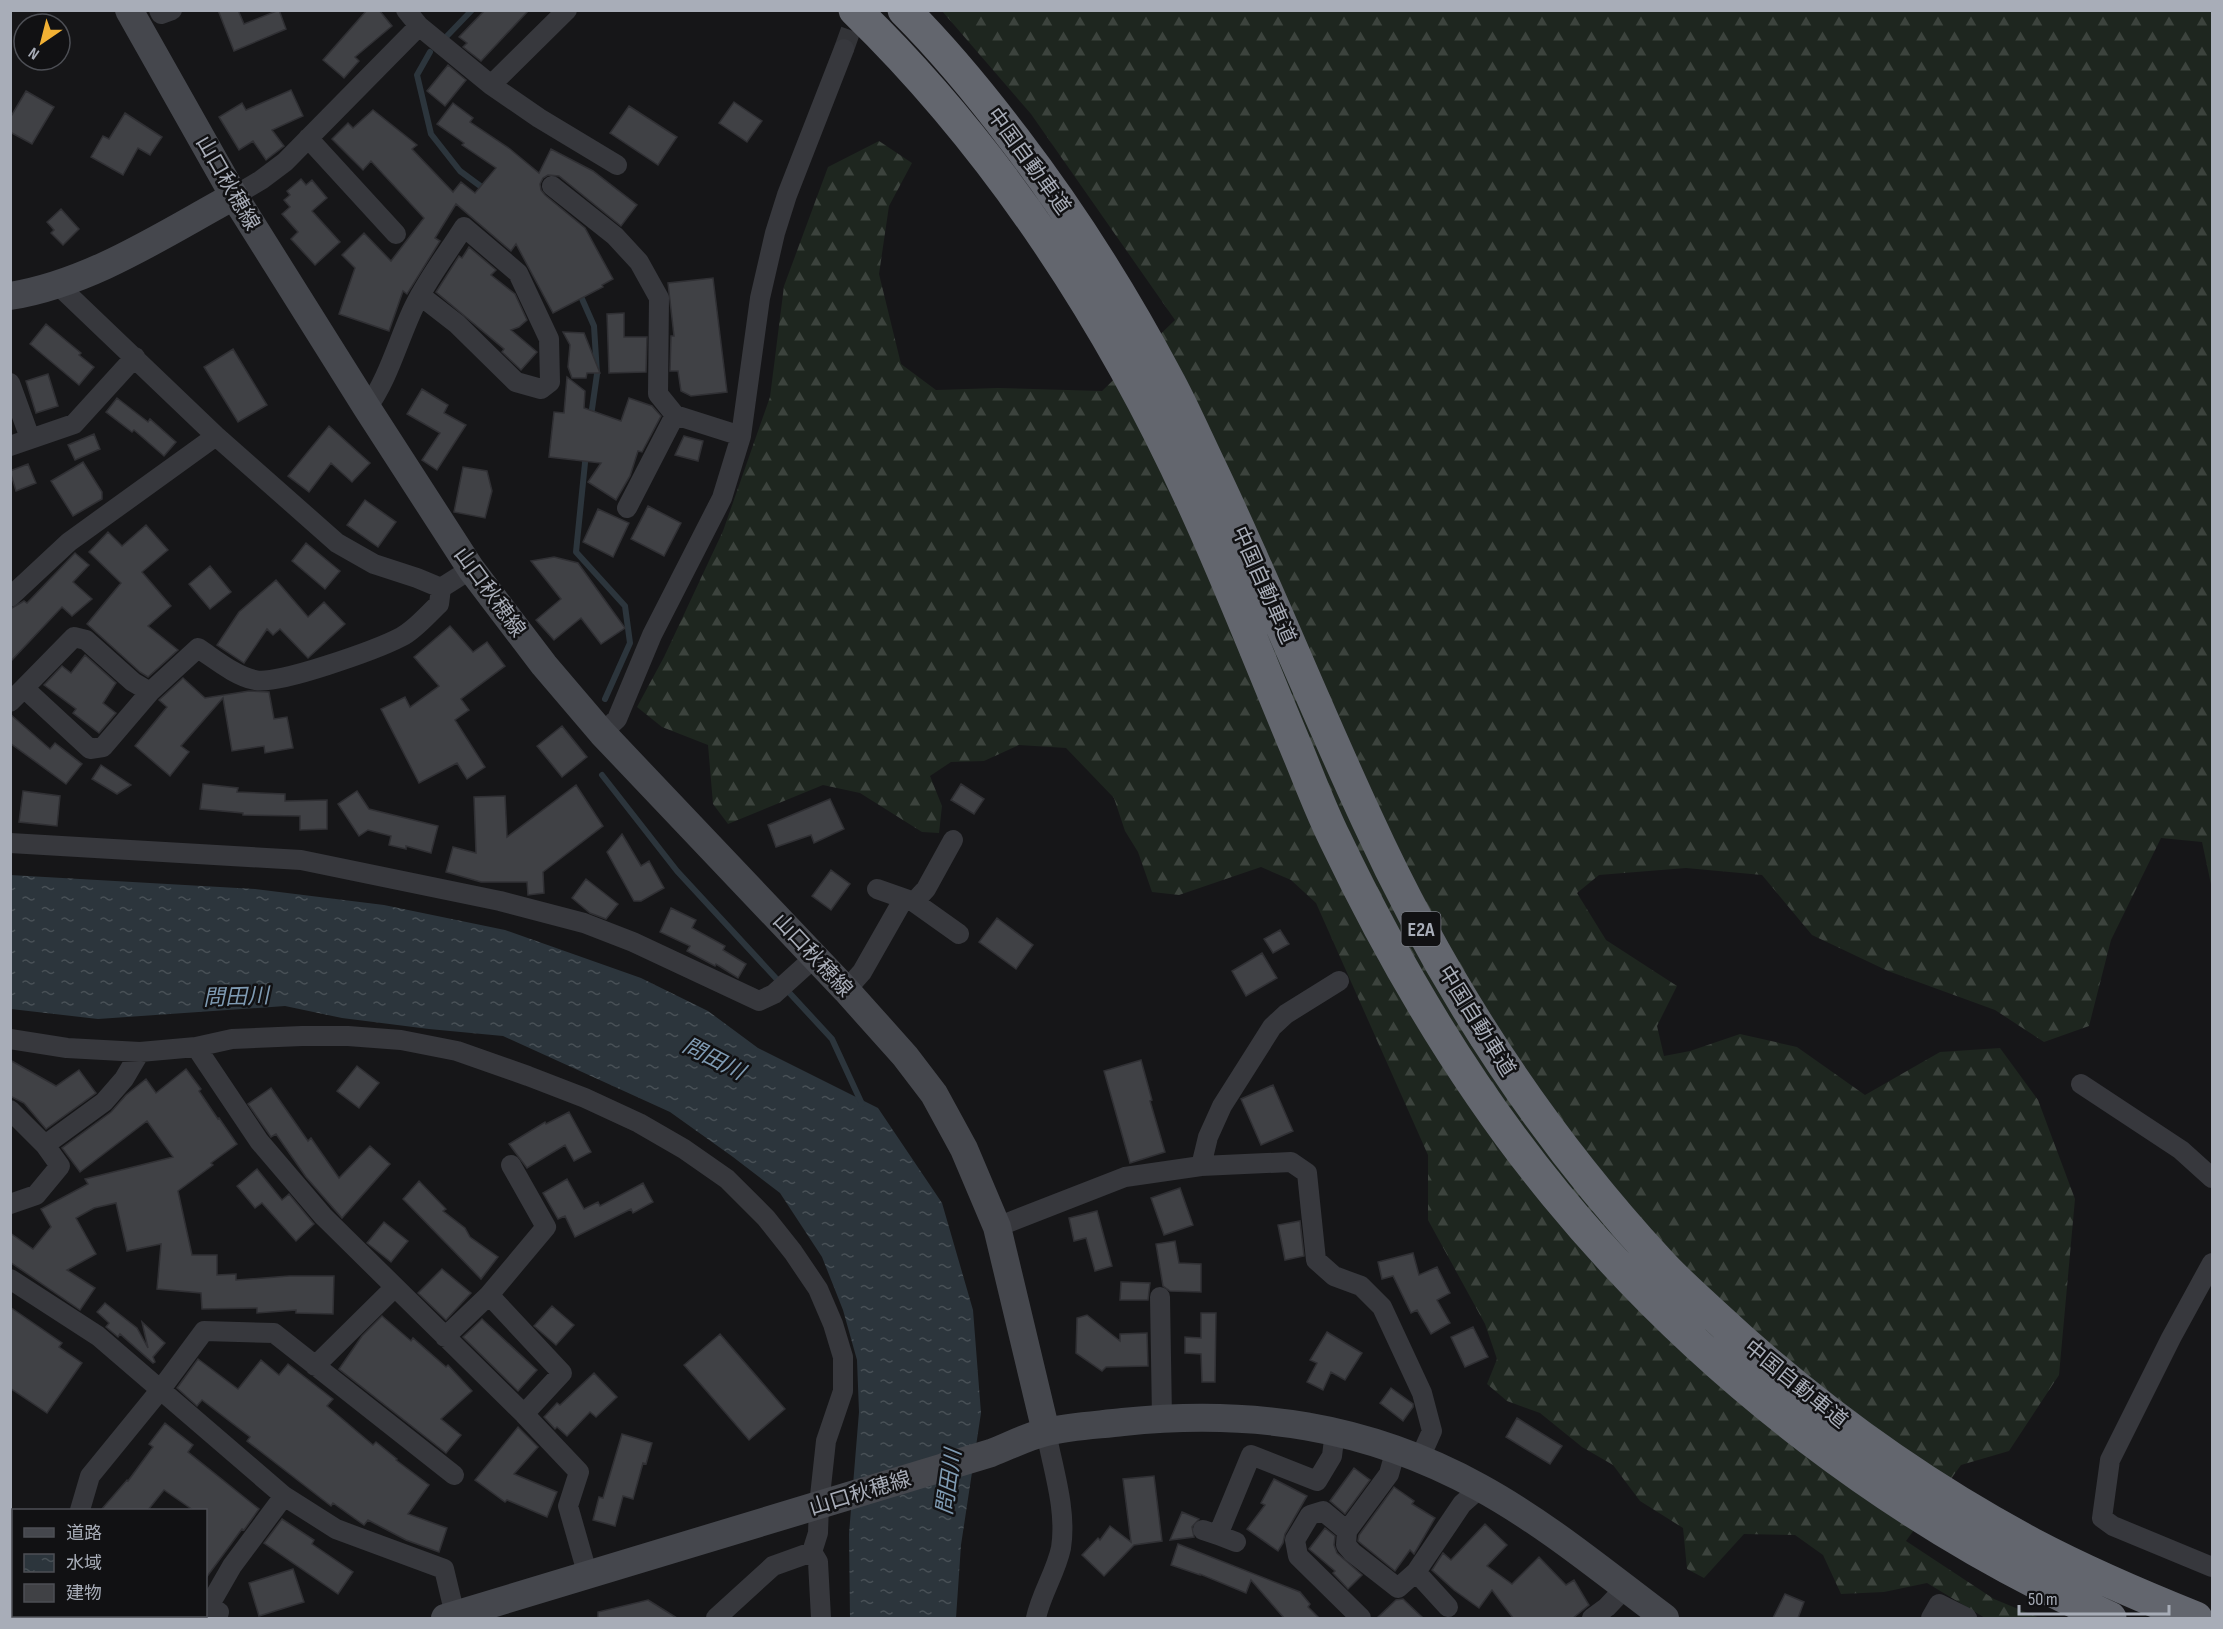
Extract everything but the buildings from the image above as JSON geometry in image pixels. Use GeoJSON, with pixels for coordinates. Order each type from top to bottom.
{"type":"FeatureCollection","features":[{"type":"Feature","properties":{"kind":"highway","name":"中国自動車道"},"geometry":{"type":"LineString","coordinates":[[855,10],[890,45],[961,126],[1021,204],[1077,288],[1131,380],[1192,500],[1333,835],[1380,929],[1427,1014],[1485,1102],[1556,1195],[1640,1289],[1720,1365],[1825,1450],[1924,1520],[2011,1571],[2110,1618]]}},
{"type":"Feature","properties":{"kind":"highway","name":"中国自動車道"},"geometry":{"type":"LineString","coordinates":[[904,10],[986,102],[1048,184],[1104,267],[1171,385],[1232,512],[1362,809],[1412,912],[1458,996],[1517,1085],[1582,1174],[1662,1266],[1748,1347],[1845,1425],[1951,1497],[2031,1543],[2120,1587],[2196,1618]]}},
{"type":"Feature","properties":{"kind":"main road","name":"山口秋穂線"},"geometry":{"type":"LineString","coordinates":[[129,10],[234,196],[471,569],[544,665],[602,733],[846,990],[905,1056],[934,1094],[964,1149],[997,1227],[1046,1432],[991,1453],[450,1617]]}},
{"type":"Feature","properties":{"kind":"main road"},"geometry":{"type":"LineString","coordinates":[[10,296],[57,284],[113,261],[234,196]]}},
{"type":"Feature","properties":{"kind":"main road"},"geometry":{"type":"LineString","coordinates":[[1046,1432],[1162,1418],[1240,1419],[1335,1431],[1408,1454],[1480,1488],[1528,1517],[1665,1618]]}},
{"type":"Feature","properties":{"kind":"street"},"geometry":{"type":"LineString","coordinates":[[159,10],[162,14],[172,10]]}},
{"type":"Feature","properties":{"kind":"street"},"geometry":{"type":"LineString","coordinates":[[406,10],[419,26],[491,85],[539,118],[617,165]]}},
{"type":"Feature","properties":{"kind":"street"},"geometry":{"type":"LineString","coordinates":[[491,85],[567,10]]}},
{"type":"Feature","properties":{"kind":"street"},"geometry":{"type":"LineString","coordinates":[[234,196],[285,162],[419,26]]}},
{"type":"Feature","properties":{"kind":"street"},"geometry":{"type":"LineString","coordinates":[[602,733],[617,719],[652,635],[722,498],[741,436],[760,298],[775,233],[787,195],[844,49]]}},
{"type":"Feature","properties":{"kind":"street"},"geometry":{"type":"LineString","coordinates":[[308,138],[396,234]]}},
{"type":"Feature","properties":{"kind":"street"},"geometry":{"type":"LineString","coordinates":[[552,186],[615,236],[639,262],[659,298],[658,394],[675,415],[741,436]]}},
{"type":"Feature","properties":{"kind":"street"},"geometry":{"type":"LineString","coordinates":[[367,408],[379,392],[413,309],[421,296],[464,227],[518,273],[549,339],[550,382],[541,389],[516,382],[458,324],[421,296]]}},
{"type":"Feature","properties":{"kind":"street"},"geometry":{"type":"LineString","coordinates":[[57,284],[216,436],[337,543],[374,564],[441,588]]}},
{"type":"Feature","properties":{"kind":"street"},"geometry":{"type":"LineString","coordinates":[[10,446],[74,424],[135,357]]}},
{"type":"Feature","properties":{"kind":"street"},"geometry":{"type":"LineString","coordinates":[[10,383],[30,438]]}},
{"type":"Feature","properties":{"kind":"street"},"geometry":{"type":"LineString","coordinates":[[627,508],[675,415]]}},
{"type":"Feature","properties":{"kind":"street"},"geometry":{"type":"LineString","coordinates":[[10,597],[69,542],[216,436]]}},
{"type":"Feature","properties":{"kind":"street"},"geometry":{"type":"LineString","coordinates":[[441,588],[471,569]]}},
{"type":"Feature","properties":{"kind":"street"},"geometry":{"type":"LineString","coordinates":[[150,693],[133,682],[86,640],[74,637],[17,695],[90,749],[103,747],[150,693],[198,648],[256,681],[291,676],[365,653],[403,636],[440,604],[441,588]]}},
{"type":"Feature","properties":{"kind":"street"},"geometry":{"type":"LineString","coordinates":[[846,990],[862,972],[908,901],[927,889],[953,840]]}},
{"type":"Feature","properties":{"kind":"street"},"geometry":{"type":"LineString","coordinates":[[10,843],[301,860],[500,901],[584,923],[633,942],[759,1001],[774,994],[815,957]]}},
{"type":"Feature","properties":{"kind":"street"},"geometry":{"type":"LineString","coordinates":[[877,889],[908,901],[959,934]]}},
{"type":"Feature","properties":{"kind":"street"},"geometry":{"type":"LineString","coordinates":[[1201,1166],[1208,1137],[1222,1106],[1272,1027],[1286,1014],[1340,981]]}},
{"type":"Feature","properties":{"kind":"street"},"geometry":{"type":"LineString","coordinates":[[10,1039],[67,1047],[140,1052],[196,1047],[232,1039],[348,1036],[401,1040],[457,1051],[585,1098],[639,1123],[684,1149],[727,1179],[766,1218],[818,1289],[833,1324],[843,1357],[843,1391],[826,1441],[826,1503],[812,1552],[818,1562],[822,1618]]}},
{"type":"Feature","properties":{"kind":"street"},"geometry":{"type":"LineString","coordinates":[[196,1047],[259,1141],[323,1216],[524,1413],[579,1473],[568,1506],[588,1576]]}},
{"type":"Feature","properties":{"kind":"street"},"geometry":{"type":"LineString","coordinates":[[45,1145],[104,1102],[124,1079],[140,1052]]}},
{"type":"Feature","properties":{"kind":"street"},"geometry":{"type":"LineString","coordinates":[[2081,1084],[2181,1150],[2212,1178]]}},
{"type":"Feature","properties":{"kind":"street"},"geometry":{"type":"LineString","coordinates":[[10,1110],[45,1145],[60,1166],[36,1195],[10,1204]]}},
{"type":"Feature","properties":{"kind":"street"},"geometry":{"type":"LineString","coordinates":[[997,1227],[1125,1177],[1201,1166],[1291,1162],[1307,1173],[1316,1260],[1334,1276],[1361,1286],[1383,1307],[1422,1393],[1432,1431],[1393,1465],[1389,1474],[1347,1531],[1346,1545],[1398,1588],[1416,1572],[1462,1504],[1480,1488]]}},
{"type":"Feature","properties":{"kind":"street"},"geometry":{"type":"LineString","coordinates":[[445,1337],[489,1295],[546,1227],[511,1165]]}},
{"type":"Feature","properties":{"kind":"street"},"geometry":{"type":"LineString","coordinates":[[2212,1263],[2171,1338],[2110,1460],[2102,1518],[2113,1526],[2212,1567]]}},
{"type":"Feature","properties":{"kind":"street"},"geometry":{"type":"LineString","coordinates":[[10,1279],[98,1336],[284,1496],[336,1529],[444,1569],[450,1617]]}},
{"type":"Feature","properties":{"kind":"street"},"geometry":{"type":"LineString","coordinates":[[315,1366],[395,1287]]}},
{"type":"Feature","properties":{"kind":"street"},"geometry":{"type":"LineString","coordinates":[[489,1295],[562,1373],[524,1413]]}},
{"type":"Feature","properties":{"kind":"street"},"geometry":{"type":"LineString","coordinates":[[1160,1297],[1162,1418]]}},
{"type":"Feature","properties":{"kind":"street"},"geometry":{"type":"LineString","coordinates":[[80,1509],[90,1476],[161,1389],[204,1331],[274,1333],[454,1475]]}},
{"type":"Feature","properties":{"kind":"street"},"geometry":{"type":"LineString","coordinates":[[1219,1536],[1251,1455],[1317,1481],[1332,1456],[1335,1431]]}},
{"type":"Feature","properties":{"kind":"street"},"geometry":{"type":"LineString","coordinates":[[1036,1618],[1060,1548],[1062,1518],[1046,1432]]}},
{"type":"Feature","properties":{"kind":"street"},"geometry":{"type":"LineString","coordinates":[[211,1609],[232,1566],[284,1496]]}},
{"type":"Feature","properties":{"kind":"street"},"geometry":{"type":"LineString","coordinates":[[1347,1531],[1323,1511],[1310,1515],[1295,1540],[1298,1556],[1360,1618]]}},
{"type":"Feature","properties":{"kind":"street"},"geometry":{"type":"LineString","coordinates":[[716,1618],[773,1566],[812,1552]]}},
{"type":"Feature","properties":{"kind":"street"},"geometry":{"type":"LineString","coordinates":[[1416,1572],[1448,1607]]}},
{"type":"Feature","properties":{"kind":"street"},"geometry":{"type":"LineString","coordinates":[[1592,1618],[1607,1607],[1625,1588]]}},
{"type":"Feature","properties":{"kind":"street"},"geometry":{"type":"LineString","coordinates":[[1931,1618],[1939,1604],[1967,1618]]}},
{"type":"Feature","properties":{"kind":"green space"},"geometry":{"type":"Polygon","coordinates":[[[942,11],[2212,11],[2212,889],[2202,842],[2161,838],[2111,940],[2089,1026],[2044,1042],[1995,1010],[1888,971],[1812,935],[1762,875],[1686,868],[1599,875],[1577,893],[1606,940],[1677,986],[1657,1026],[1664,1056],[1690,1051],[1740,1034],[1797,1047],[1865,1095],[1940,1052],[2000,1048],[2038,1100],[2075,1199],[2059,1375],[2009,1451],[1961,1465],[1906,1541],[1994,1599],[2040,1618],[1985,1618],[1927,1583],[1884,1592],[1841,1594],[1823,1555],[1795,1535],[1744,1534],[1704,1578],[1687,1569],[1683,1528],[1640,1501],[1613,1465],[1582,1447],[1540,1413],[1507,1401],[1487,1384],[1497,1359],[1485,1324],[1428,1220],[1428,1155],[1316,903],[1291,880],[1261,867],[1179,895],[1152,892],[1138,852],[1125,831],[1114,798],[1066,748],[1019,745],[984,761],[951,762],[930,776],[942,806],[939,833],[922,832],[860,793],[823,785],[728,824],[713,804],[708,745],[662,727],[637,707],[664,657],[723,531],[770,397],[784,286],[828,167],[879,141],[912,163],[889,206],[879,274],[901,364],[936,390],[998,388],[1102,391],[1175,320],[1031,114],[942,11]]]}},
{"type":"Feature","properties":{"kind":"water","name":"問田川"},"geometry":{"type":"Polygon","coordinates":[[[10,875],[255,889],[384,905],[505,930],[641,978],[708,1011],[758,1048],[878,1108],[942,1203],[973,1310],[981,1413],[961,1545],[956,1618],[850,1618],[849,1534],[859,1412],[857,1360],[843,1310],[822,1257],[780,1193],[670,1112],[503,1036],[342,1018],[285,1006],[98,1019],[11,1009],[10,875]]]}},
{"type":"Feature","properties":{"kind":"waterway"},"geometry":{"type":"LineString","coordinates":[[447,36],[472,10]]}},
{"type":"Feature","properties":{"kind":"waterway"},"geometry":{"type":"LineString","coordinates":[[430,52],[417,75],[431,134],[460,171],[487,191]]}},
{"type":"Feature","properties":{"kind":"waterway"},"geometry":{"type":"LineString","coordinates":[[579,292],[594,326],[597,374],[591,416]]}},
{"type":"Feature","properties":{"kind":"waterway"},"geometry":{"type":"LineString","coordinates":[[586,453],[576,552],[625,606],[630,643],[605,699]]}},
{"type":"Feature","properties":{"kind":"waterway"},"geometry":{"type":"LineString","coordinates":[[602,775],[677,871],[832,1039],[862,1104]]}},
{"type":"Feature","properties":{"kind":"tunnel"},"geometry":{"type":"LineString","coordinates":[[844,49],[858,10]]}}]}
